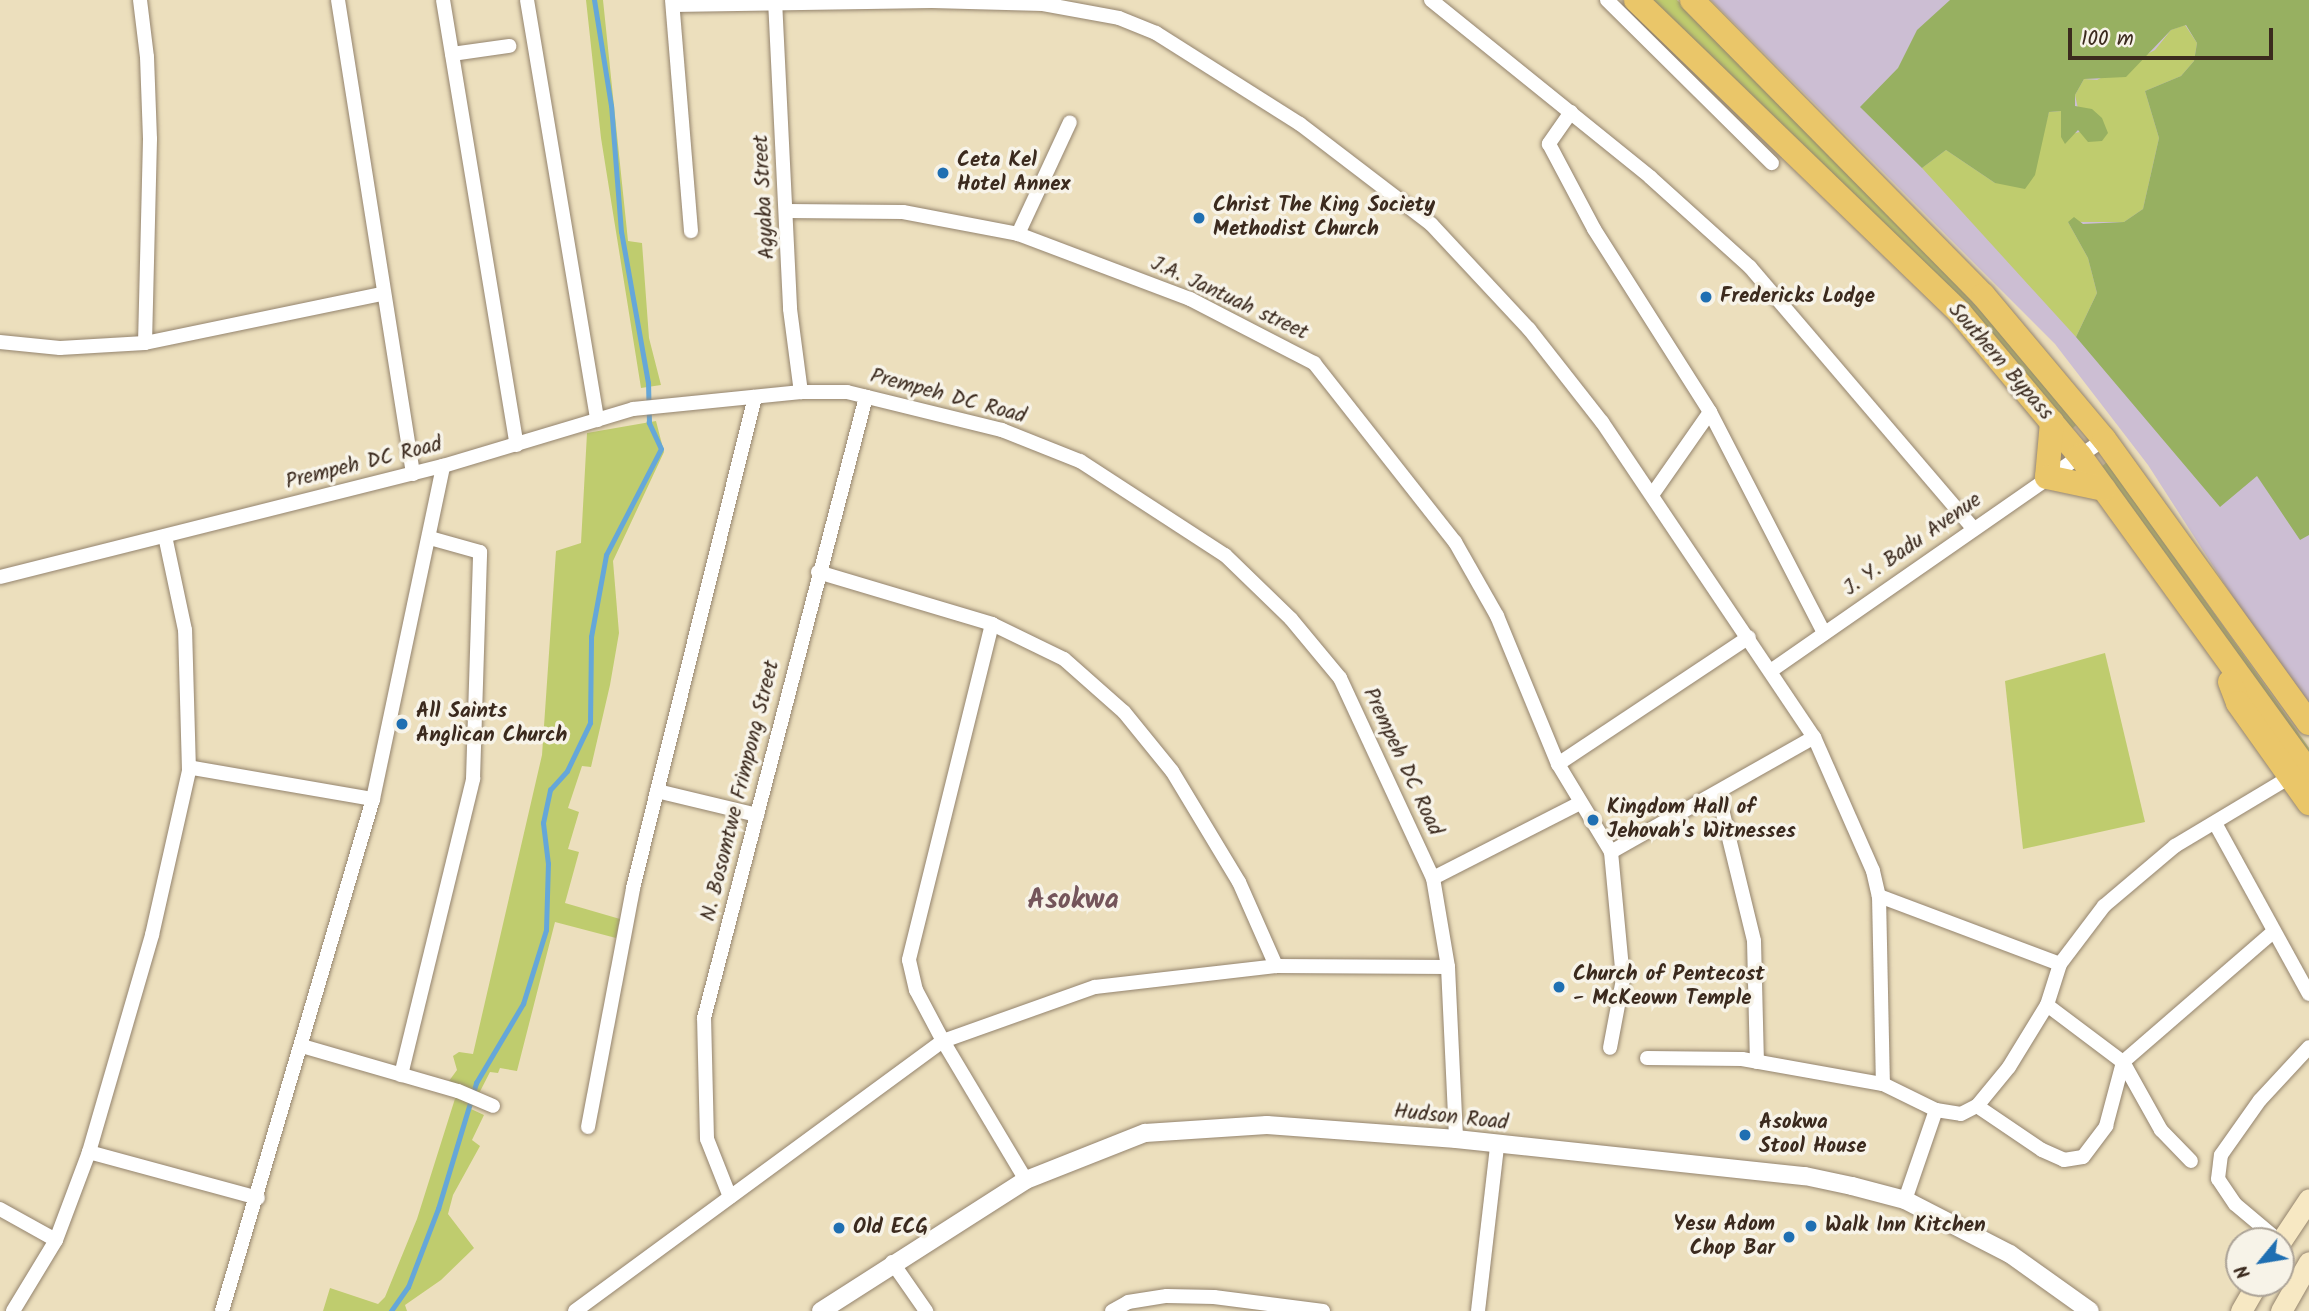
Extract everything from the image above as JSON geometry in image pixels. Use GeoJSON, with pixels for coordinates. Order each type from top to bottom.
{"type":"FeatureCollection","features":[{"type":"Feature","properties":{"kind":"highway","name":"Southern Bypass"},"geometry":{"type":"LineString","coordinates":[[1636,0],[1961,313],[2080,456],[2262,706],[2299,775]]}},
{"type":"Feature","properties":{"kind":"highway","name":"Southern Bypass"},"geometry":{"type":"LineString","coordinates":[[1692,0],[1983,295],[2104,439],[2309,723]]}},
{"type":"Feature","properties":{"kind":"highway"},"geometry":{"type":"LineString","coordinates":[[2052,422],[2047,477],[2104,489]]}},
{"type":"Feature","properties":{"kind":"highway"},"geometry":{"type":"LineString","coordinates":[[2220,651],[2238,703],[2299,775],[2309,803]]}},
{"type":"Feature","properties":{"kind":"main road"},"geometry":{"type":"LineString","coordinates":[[2290,1227],[2309,1199]]}},
{"type":"Feature","properties":{"kind":"main road"},"geometry":{"type":"LineString","coordinates":[[2281,1311],[2309,1262]]}},
{"type":"Feature","properties":{"kind":"street"},"geometry":{"type":"LineString","coordinates":[[139,0],[147,57],[150,139],[145,343]]}},
{"type":"Feature","properties":{"kind":"street"},"geometry":{"type":"LineString","coordinates":[[338,0],[382,294],[413,474]]}},
{"type":"Feature","properties":{"kind":"street"},"geometry":{"type":"LineString","coordinates":[[443,0],[517,445]]}},
{"type":"Feature","properties":{"kind":"street"},"geometry":{"type":"LineString","coordinates":[[527,0],[597,420]]}},
{"type":"Feature","properties":{"kind":"street"},"geometry":{"type":"LineString","coordinates":[[1607,0],[1772,163]]}},
{"type":"Feature","properties":{"kind":"street"},"geometry":{"type":"LineString","coordinates":[[691,231],[673,3],[932,1],[1043,4],[1119,18],[1156,33],[1300,124],[1431,224],[1529,329],[1652,495],[1772,670],[1814,737],[1873,871],[1879,896],[1882,1084]]}},
{"type":"Feature","properties":{"kind":"street","name":"Agyaba Street"},"geometry":{"type":"LineString","coordinates":[[775,3],[790,309],[801,391]]}},
{"type":"Feature","properties":{"kind":"street"},"geometry":{"type":"LineString","coordinates":[[1439,3],[1750,267],[1973,528]]}},
{"type":"Feature","properties":{"kind":"street"},"geometry":{"type":"LineString","coordinates":[[452,54],[509,47]]}},
{"type":"Feature","properties":{"kind":"street"},"geometry":{"type":"LineString","coordinates":[[1571,113],[1549,144],[1594,229],[1710,412],[1824,633]]}},
{"type":"Feature","properties":{"kind":"street"},"geometry":{"type":"LineString","coordinates":[[1018,234],[1070,122]]}},
{"type":"Feature","properties":{"kind":"street","name":"J.A. Jantuah street"},"geometry":{"type":"LineString","coordinates":[[787,211],[903,212],[1018,234],[1189,299],[1314,363],[1455,542],[1497,616],[1558,764],[1578,804],[1611,852]]}},
{"type":"Feature","properties":{"kind":"street"},"geometry":{"type":"LineString","coordinates":[[0,342],[81,348],[145,343],[382,294]]}},
{"type":"Feature","properties":{"kind":"street","name":"Prempeh DC Road"},"geometry":{"type":"LineString","coordinates":[[0,577],[413,474],[633,410],[670,404],[801,391],[866,397],[1002,430],[1080,461],[1224,555],[1291,620],[1340,678],[1433,878],[1448,967],[1456,1139]]}},
{"type":"Feature","properties":{"kind":"street"},"geometry":{"type":"LineString","coordinates":[[588,1127],[633,888],[755,397]]}},
{"type":"Feature","properties":{"kind":"street","name":"N. Bosomtwe Frimpong Street"},"geometry":{"type":"LineString","coordinates":[[730,1197],[707,1139],[704,1018],[818,572],[866,397]]}},
{"type":"Feature","properties":{"kind":"street"},"geometry":{"type":"LineString","coordinates":[[1652,495],[1710,412]]}},
{"type":"Feature","properties":{"kind":"street","name":"J. Y. Badu Avenue"},"geometry":{"type":"LineString","coordinates":[[1772,670],[2104,439]]}},
{"type":"Feature","properties":{"kind":"street"},"geometry":{"type":"LineString","coordinates":[[222,1311],[258,1198],[373,799],[443,466]]}},
{"type":"Feature","properties":{"kind":"street"},"geometry":{"type":"LineString","coordinates":[[13,1311],[57,1240],[89,1152],[152,935],[189,771],[185,630],[165,536]]}},
{"type":"Feature","properties":{"kind":"street"},"geometry":{"type":"LineString","coordinates":[[401,1075],[473,779],[480,552],[430,538]]}},
{"type":"Feature","properties":{"kind":"street"},"geometry":{"type":"LineString","coordinates":[[818,572],[992,624],[1064,659],[1124,712],[1179,782],[1239,882],[1276,966]]}},
{"type":"Feature","properties":{"kind":"street"},"geometry":{"type":"LineString","coordinates":[[992,624],[909,960],[916,990],[943,1041],[1026,1180]]}},
{"type":"Feature","properties":{"kind":"street"},"geometry":{"type":"LineString","coordinates":[[1558,764],[1749,637]]}},
{"type":"Feature","properties":{"kind":"street"},"geometry":{"type":"LineString","coordinates":[[1610,1048],[1623,979],[1611,852],[1814,737]]}},
{"type":"Feature","properties":{"kind":"street"},"geometry":{"type":"LineString","coordinates":[[189,771],[193,768],[373,799]]}},
{"type":"Feature","properties":{"kind":"street"},"geometry":{"type":"LineString","coordinates":[[1647,1058],[1757,1062],[1882,1084],[1937,1110],[1961,1114],[1977,1106],[2010,1067],[2048,1005],[2060,964],[2104,906],[2137,874],[2215,823],[2299,775]]}},
{"type":"Feature","properties":{"kind":"street"},"geometry":{"type":"LineString","coordinates":[[657,792],[757,816]]}},
{"type":"Feature","properties":{"kind":"street"},"geometry":{"type":"LineString","coordinates":[[1718,793],[1754,941],[1757,1062]]}},
{"type":"Feature","properties":{"kind":"street"},"geometry":{"type":"LineString","coordinates":[[1433,878],[1578,804]]}},
{"type":"Feature","properties":{"kind":"street"},"geometry":{"type":"LineString","coordinates":[[2215,823],[2309,994]]}},
{"type":"Feature","properties":{"kind":"street"},"geometry":{"type":"LineString","coordinates":[[1879,896],[2060,964]]}},
{"type":"Feature","properties":{"kind":"street"},"geometry":{"type":"LineString","coordinates":[[1977,1106],[2042,1150],[2064,1160],[2083,1157],[2106,1126],[2123,1062],[2273,932]]}},
{"type":"Feature","properties":{"kind":"street"},"geometry":{"type":"LineString","coordinates":[[575,1311],[943,1041],[1095,987],[1276,966],[1448,967]]}},
{"type":"Feature","properties":{"kind":"street"},"geometry":{"type":"LineString","coordinates":[[2048,1005],[2123,1062],[2161,1130],[2191,1161]]}},
{"type":"Feature","properties":{"kind":"street"},"geometry":{"type":"LineString","coordinates":[[302,1046],[458,1091],[493,1106]]}},
{"type":"Feature","properties":{"kind":"street"},"geometry":{"type":"LineString","coordinates":[[2263,1227],[2235,1203],[2218,1179],[2221,1155],[2260,1100],[2309,1048]]}},
{"type":"Feature","properties":{"kind":"street"},"geometry":{"type":"LineString","coordinates":[[1905,1200],[1937,1110]]}},
{"type":"Feature","properties":{"kind":"street","name":"Hudson Road"},"geometry":{"type":"LineString","coordinates":[[821,1311],[892,1262],[1026,1180],[1145,1133],[1267,1125],[1456,1139],[1497,1146],[1805,1176],[1905,1200],[2010,1254],[2090,1311]]}},
{"type":"Feature","properties":{"kind":"street"},"geometry":{"type":"LineString","coordinates":[[1478,1311],[1497,1146]]}},
{"type":"Feature","properties":{"kind":"street"},"geometry":{"type":"LineString","coordinates":[[89,1152],[258,1198]]}},
{"type":"Feature","properties":{"kind":"street"},"geometry":{"type":"LineString","coordinates":[[0,1209],[57,1240]]}},
{"type":"Feature","properties":{"kind":"street"},"geometry":{"type":"LineString","coordinates":[[892,1262],[926,1311]]}},
{"type":"Feature","properties":{"kind":"street"},"geometry":{"type":"LineString","coordinates":[[1112,1311],[1128,1302],[1167,1296],[1214,1297],[1323,1311]]}},
{"type":"Feature","properties":{"kind":"street"},"geometry":{"type":"LineString","coordinates":[[1167,1296],[1172,1311]]}},
{"type":"Feature","properties":{"kind":"shaded area"},"geometry":{"type":"Polygon","coordinates":[[[1711,0],[2309,0],[2309,715],[2148,465],[2055,344],[1711,0]]]}},
{"type":"Feature","properties":{"kind":"green space"},"geometry":{"type":"Polygon","coordinates":[[[586,0],[603,0],[628,241],[642,243],[649,338],[661,385],[641,388],[601,138],[586,0]]]}},
{"type":"Feature","properties":{"kind":"green space"},"geometry":{"type":"Polygon","coordinates":[[[1643,0],[1677,0],[1712,33],[1889,212],[2012,345],[2076,425],[2069,432],[1643,0]]]}},
{"type":"Feature","properties":{"kind":"green space"},"geometry":{"type":"Polygon","coordinates":[[[1950,0],[2309,0],[2309,535],[2300,540],[2257,476],[2220,507],[2076,337],[2097,293],[2088,258],[2068,222],[2074,217],[2083,224],[2124,222],[2143,209],[2159,138],[2145,91],[2181,76],[2194,61],[2197,43],[2186,25],[2171,30],[2126,77],[2084,79],[2075,95],[2075,106],[2092,109],[2102,118],[2108,133],[2102,141],[2088,142],[2078,130],[2065,144],[2061,137],[2061,111],[2049,112],[2035,175],[2025,189],[1995,183],[1946,150],[1922,168],[1860,107],[1898,68],[1917,30],[1950,0]]]}},
{"type":"Feature","properties":{"kind":"green space"},"geometry":{"type":"Polygon","coordinates":[[[2185,25],[2197,43],[2194,61],[2181,76],[2145,91],[2159,138],[2143,209],[2124,222],[2068,222],[2088,258],[2097,293],[2076,337],[1922,168],[1946,150],[1995,183],[2044,130],[2049,112],[2061,111],[2061,137],[2083,131],[2075,95],[2084,79],[2097,80],[2155,50],[2171,30],[2185,25]]]}},
{"type":"Feature","properties":{"kind":"green space"},"geometry":{"type":"Polygon","coordinates":[[[656,421],[664,452],[613,561],[619,633],[610,685],[591,767],[582,766],[568,808],[579,812],[568,849],[579,852],[565,903],[620,919],[616,938],[555,922],[517,1071],[500,1068],[498,1073],[490,1072],[471,1109],[484,1115],[472,1140],[480,1146],[453,1195],[448,1214],[474,1248],[441,1280],[405,1305],[407,1311],[323,1311],[330,1288],[378,1304],[385,1297],[417,1219],[459,1086],[449,1081],[457,1070],[453,1056],[459,1052],[473,1054],[542,755],[556,551],[581,543],[587,433],[656,421]]]}},
{"type":"Feature","properties":{"kind":"green space"},"geometry":{"type":"Polygon","coordinates":[[[2107,462],[2309,748],[2309,753],[2100,468],[2107,462]]]}},
{"type":"Feature","properties":{"kind":"green space"},"geometry":{"type":"Polygon","coordinates":[[[2105,653],[2145,822],[2023,849],[2005,681],[2105,653]]]}},
{"type":"Feature","properties":{"kind":"waterway"},"geometry":{"type":"LineString","coordinates":[[391,1311],[408,1287],[438,1209],[476,1083],[523,1004],[546,930],[548,864],[543,823],[550,790],[567,771],[590,723],[591,637],[606,555],[661,449],[649,423],[648,383],[621,232],[611,106],[594,0]]}},
{"type":"Feature","properties":{"kind":"place","name":"Ceta Kel Hotel Annex"},"geometry":{"type":"Point","coordinates":[943,173]}},
{"type":"Feature","properties":{"kind":"place","name":"Christ The King Society Methodist Church"},"geometry":{"type":"Point","coordinates":[1199,218]}},
{"type":"Feature","properties":{"kind":"place","name":"Fredericks Lodge"},"geometry":{"type":"Point","coordinates":[1706,297]}},
{"type":"Feature","properties":{"kind":"place","name":"All Saints Anglican Church"},"geometry":{"type":"Point","coordinates":[402,724]}},
{"type":"Feature","properties":{"kind":"place","name":"Kingdom Hall of Jehovah's Witnesses"},"geometry":{"type":"Point","coordinates":[1593,820]}},
{"type":"Feature","properties":{"kind":"place","name":"Church of Pentecost - McKeown Temple"},"geometry":{"type":"Point","coordinates":[1559,987]}},
{"type":"Feature","properties":{"kind":"place","name":"Asokwa Stool House"},"geometry":{"type":"Point","coordinates":[1745,1135]}},
{"type":"Feature","properties":{"kind":"place","name":"Walk Inn Kitchen"},"geometry":{"type":"Point","coordinates":[1811,1226]}},
{"type":"Feature","properties":{"kind":"place","name":"Old ECG"},"geometry":{"type":"Point","coordinates":[839,1228]}},
{"type":"Feature","properties":{"kind":"place","name":"Yesu Adom Chop Bar"},"geometry":{"type":"Point","coordinates":[1789,1237]}},
{"type":"Feature","properties":{"kind":"district","name":"Asokwa"},"geometry":{"type":"Point","coordinates":[1073,901]}}]}
